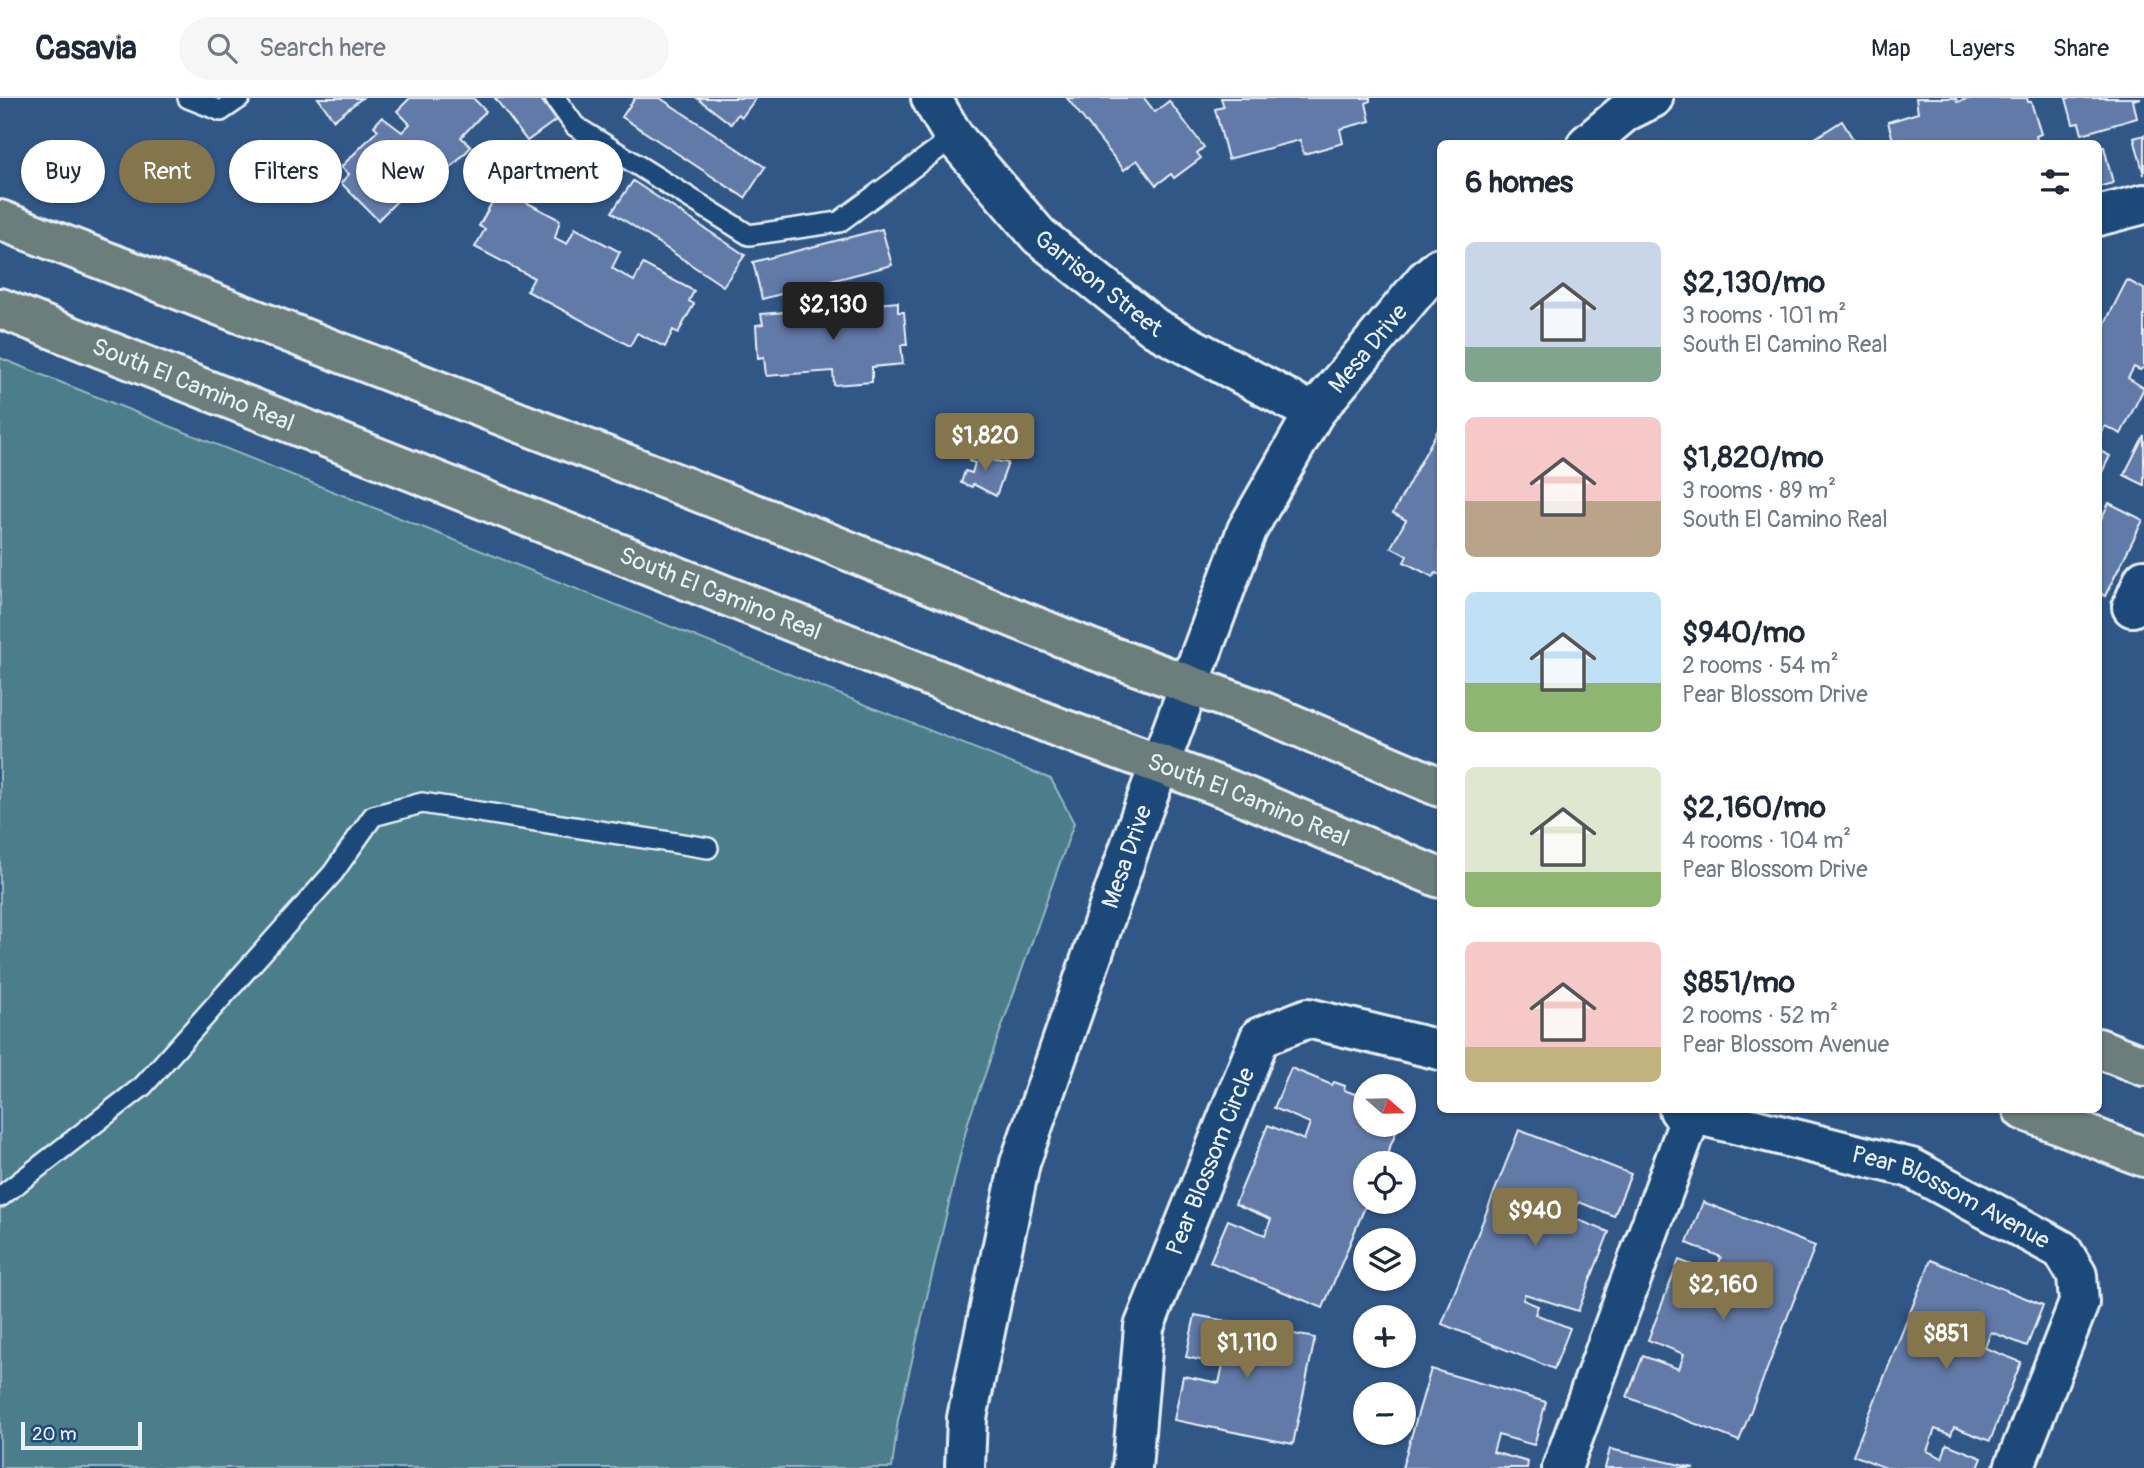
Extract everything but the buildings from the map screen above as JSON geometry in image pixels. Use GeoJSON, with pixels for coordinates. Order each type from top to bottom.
{"type":"FeatureCollection","features":[{"type":"Feature","properties":{"kind":"main road"},"geometry":{"type":"LineString","coordinates":[[0,220],[1264,712],[1437,786]]}},
{"type":"Feature","properties":{"kind":"main road","name":"South El Camino Real"},"geometry":{"type":"LineString","coordinates":[[0,308],[1060,728],[1161,763],[1437,877]]}},
{"type":"Feature","properties":{"kind":"main road"},"geometry":{"type":"LineString","coordinates":[[2102,1050],[2144,1066]]}},
{"type":"Feature","properties":{"kind":"main road"},"geometry":{"type":"LineString","coordinates":[[2031,1113],[2144,1157]]}},
{"type":"Feature","properties":{"kind":"street","name":"Garrison Street"},"geometry":{"type":"LineString","coordinates":[[931,98],[954,137],[1039,236],[1155,328],[1314,413]]}},
{"type":"Feature","properties":{"kind":"street"},"geometry":{"type":"LineString","coordinates":[[1592,140],[1625,112],[1653,98]]}},
{"type":"Feature","properties":{"kind":"street"},"geometry":{"type":"LineString","coordinates":[[2102,215],[2144,204]]}},
{"type":"Feature","properties":{"kind":"street","name":"Mesa Drive"},"geometry":{"type":"LineString","coordinates":[[965,1468],[967,1418],[1020,1163],[1161,763],[1247,530],[1314,413],[1437,270]]}},
{"type":"Feature","properties":{"kind":"street","name":"Pear Blossom Circle"},"geometry":{"type":"LineString","coordinates":[[1132,1468],[1144,1327],[1260,1037],[1308,1018],[1437,1049]]}},
{"type":"Feature","properties":{"kind":"street"},"geometry":{"type":"LineString","coordinates":[[1562,1468],[1685,1113]]}},
{"type":"Feature","properties":{"kind":"street","name":"Pear Blossom Avenue"},"geometry":{"type":"LineString","coordinates":[[1694,1113],[1911,1168],[2062,1250],[2077,1275],[2080,1303],[2014,1468]]}},
{"type":"Feature","properties":{"kind":"lane"},"geometry":{"type":"LineString","coordinates":[[188,98],[220,111],[240,98]]}},
{"type":"Feature","properties":{"kind":"lane"},"geometry":{"type":"LineString","coordinates":[[555,98],[575,126],[750,236],[839,222],[954,137]]}},
{"type":"Feature","properties":{"kind":"lane"},"geometry":{"type":"LineString","coordinates":[[0,1196],[143,1086],[333,873],[373,816],[422,803],[708,848]]}},
{"type":"Feature","properties":{"kind":"green space"},"geometry":{"type":"Polygon","coordinates":[[[0,358],[1051,779],[1074,823],[968,1122],[898,1420],[892,1468],[0,1468],[0,358]]]}}]}
